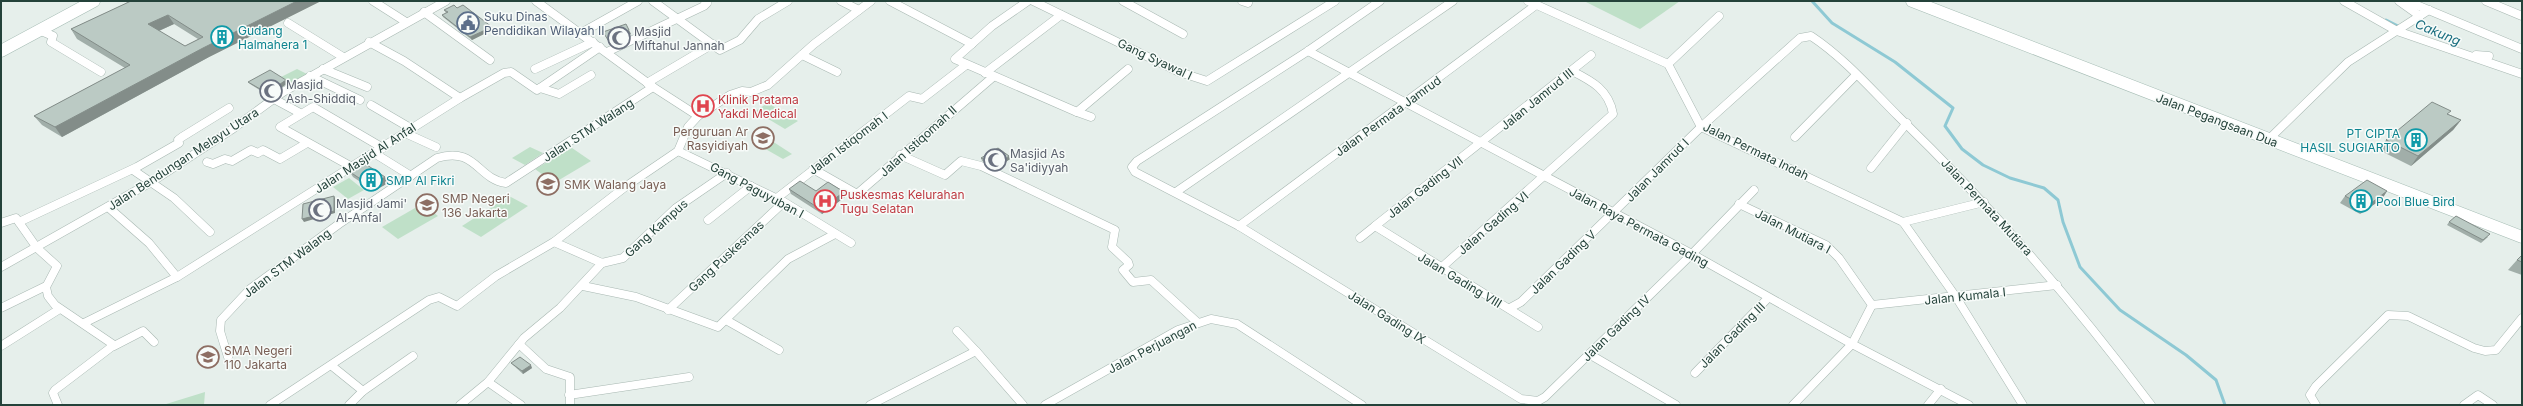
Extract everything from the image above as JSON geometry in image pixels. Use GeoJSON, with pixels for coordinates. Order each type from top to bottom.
{"type":"FeatureCollection","features":[{"type":"Feature","properties":{"kind":"main road"},"geometry":{"type":"LineString","coordinates":[[1,51],[94,1]]}},
{"type":"Feature","properties":{"kind":"main road","name":"Jalan Pegangsaan Dua"},"geometry":{"type":"LineString","coordinates":[[1912,1],[2522,238]]}},
{"type":"Feature","properties":{"kind":"street"},"geometry":{"type":"LineString","coordinates":[[373,1],[406,22]]}},
{"type":"Feature","properties":{"kind":"street","name":"Jalan Bendungan Melayu Utara"},"geometry":{"type":"LineString","coordinates":[[1,267],[153,181],[310,76],[369,42],[446,1]]}},
{"type":"Feature","properties":{"kind":"street"},"geometry":{"type":"LineString","coordinates":[[536,1],[650,85],[698,116]]}},
{"type":"Feature","properties":{"kind":"street"},"geometry":{"type":"LineString","coordinates":[[581,33],[638,1]]}},
{"type":"Feature","properties":{"kind":"street"},"geometry":{"type":"LineString","coordinates":[[653,1],[676,20],[720,50],[740,40],[758,19],[788,1]]}},
{"type":"Feature","properties":{"kind":"street"},"geometry":{"type":"LineString","coordinates":[[607,52],[676,20],[706,4],[705,1]]}},
{"type":"Feature","properties":{"kind":"street"},"geometry":{"type":"LineString","coordinates":[[841,1],[859,10]]}},
{"type":"Feature","properties":{"kind":"street"},"geometry":{"type":"LineString","coordinates":[[270,405],[376,337],[432,298],[439,297],[457,306],[496,276],[541,247],[554,242],[625,187],[678,151],[688,127],[698,116],[736,92],[761,90],[802,55],[871,1]]}},
{"type":"Feature","properties":{"kind":"street"},"geometry":{"type":"LineString","coordinates":[[890,1],[972,44]]}},
{"type":"Feature","properties":{"kind":"street"},"geometry":{"type":"LineString","coordinates":[[1028,1],[1013,10],[955,57],[966,65],[993,77],[1091,117]]}},
{"type":"Feature","properties":{"kind":"street","name":"Gang Syawal I"},"geometry":{"type":"LineString","coordinates":[[1033,1],[1179,72],[1207,81],[1335,1]]}},
{"type":"Feature","properties":{"kind":"street"},"geometry":{"type":"LineString","coordinates":[[1123,1],[1183,34]]}},
{"type":"Feature","properties":{"kind":"street"},"geometry":{"type":"LineString","coordinates":[[1308,51],[1380,1]]}},
{"type":"Feature","properties":{"kind":"street"},"geometry":{"type":"LineString","coordinates":[[1176,192],[1453,1]]}},
{"type":"Feature","properties":{"kind":"street"},"geometry":{"type":"LineString","coordinates":[[1528,1],[1668,64],[1719,16]]}},
{"type":"Feature","properties":{"kind":"street"},"geometry":{"type":"LineString","coordinates":[[2344,1],[2400,29],[2522,74]]}},
{"type":"Feature","properties":{"kind":"street"},"geometry":{"type":"LineString","coordinates":[[2399,1],[2420,16]]}},
{"type":"Feature","properties":{"kind":"street"},"geometry":{"type":"LineString","coordinates":[[2407,1],[2522,49]]}},
{"type":"Feature","properties":{"kind":"street"},"geometry":{"type":"LineString","coordinates":[[2486,1],[2521,15]]}},
{"type":"Feature","properties":{"kind":"street","name":"Jalan Permata Jamrud"},"geometry":{"type":"LineString","coordinates":[[1239,226],[1536,5]]}},
{"type":"Feature","properties":{"kind":"street"},"geometry":{"type":"LineString","coordinates":[[2268,140],[2348,62],[2429,10]]}},
{"type":"Feature","properties":{"kind":"street"},"geometry":{"type":"LineString","coordinates":[[424,12],[490,60]]}},
{"type":"Feature","properties":{"kind":"street"},"geometry":{"type":"LineString","coordinates":[[985,73],[1061,15]]}},
{"type":"Feature","properties":{"kind":"street"},"geometry":{"type":"LineString","coordinates":[[288,23],[344,57]]}},
{"type":"Feature","properties":{"kind":"street"},"geometry":{"type":"LineString","coordinates":[[2400,29],[2460,51],[2482,57],[2489,56]]}},
{"type":"Feature","properties":{"kind":"street"},"geometry":{"type":"LineString","coordinates":[[39,30],[53,36],[51,42],[101,72]]}},
{"type":"Feature","properties":{"kind":"street","name":"Jalan Permata Mutiara"},"geometry":{"type":"LineString","coordinates":[[1800,38],[1806,35],[1814,37],[1856,74],[1908,124],[1984,202],[2056,285],[2127,372],[2151,405]]}},
{"type":"Feature","properties":{"kind":"street","name":"Jalan Jamrud I"},"geometry":{"type":"LineString","coordinates":[[1614,213],[1701,127],[1800,38]]}},
{"type":"Feature","properties":{"kind":"street"},"geometry":{"type":"LineString","coordinates":[[369,42],[404,61],[460,98]]}},
{"type":"Feature","properties":{"kind":"street"},"geometry":{"type":"LineString","coordinates":[[535,69],[593,42]]}},
{"type":"Feature","properties":{"kind":"street"},"geometry":{"type":"LineString","coordinates":[[650,85],[713,44]]}},
{"type":"Feature","properties":{"kind":"street"},"geometry":{"type":"LineString","coordinates":[[540,88],[600,47]]}},
{"type":"Feature","properties":{"kind":"street","name":"Jalan Raya Permata Gading"},"geometry":{"type":"LineString","coordinates":[[1308,51],[1692,254],[1852,344],[1941,389],[1969,405]]}},
{"type":"Feature","properties":{"kind":"street","name":"Jalan Gading IX"},"geometry":{"type":"LineString","coordinates":[[1308,51],[1137,161],[1132,167],[1135,172],[1239,226],[1521,399],[1538,401]]}},
{"type":"Feature","properties":{"kind":"street"},"geometry":{"type":"LineString","coordinates":[[802,55],[837,72]]}},
{"type":"Feature","properties":{"kind":"street","name":"Jalan Jamrud III"},"geometry":{"type":"LineString","coordinates":[[1482,142],[1591,55]]}},
{"type":"Feature","properties":{"kind":"street","name":"Jalan Permata Indah"},"geometry":{"type":"LineString","coordinates":[[1668,64],[1701,127],[1903,222],[1956,297],[2023,405]]}},
{"type":"Feature","properties":{"kind":"street","name":"Jalan Istiqomah I"},"geometry":{"type":"LineString","coordinates":[[780,200],[813,169],[908,96],[922,99],[966,65]]}},
{"type":"Feature","properties":{"kind":"street"},"geometry":{"type":"LineString","coordinates":[[323,69],[367,87]]}},
{"type":"Feature","properties":{"kind":"street"},"geometry":{"type":"LineString","coordinates":[[1077,112],[1128,69]]}},
{"type":"Feature","properties":{"kind":"street","name":"Jalan Masjid Al Anfal"},"geometry":{"type":"LineString","coordinates":[[84,324],[177,277],[460,98],[509,71],[534,89],[540,88]]}},
{"type":"Feature","properties":{"kind":"street","name":"Jalan Gading VI"},"geometry":{"type":"LineString","coordinates":[[1441,268],[1545,177],[1613,114],[1609,97],[1603,89],[1572,71]]}},
{"type":"Feature","properties":{"kind":"street"},"geometry":{"type":"LineString","coordinates":[[1795,137],[1856,74]]}},
{"type":"Feature","properties":{"kind":"street"},"geometry":{"type":"LineString","coordinates":[[540,88],[559,94],[591,75]]}},
{"type":"Feature","properties":{"kind":"street"},"geometry":{"type":"LineString","coordinates":[[310,76],[339,88],[360,100]]}},
{"type":"Feature","properties":{"kind":"street","name":"Jalan Istiqomah II"},"geometry":{"type":"LineString","coordinates":[[813,169],[857,194],[873,182],[900,155],[993,77]]}},
{"type":"Feature","properties":{"kind":"street","name":"Jalan STM Walang"},"geometry":{"type":"LineString","coordinates":[[228,357],[220,331],[221,320],[246,293],[339,224],[437,158],[457,153],[463,155],[501,182],[506,183],[650,85]]}},
{"type":"Feature","properties":{"kind":"street"},"geometry":{"type":"LineString","coordinates":[[274,99],[300,113]]}},
{"type":"Feature","properties":{"kind":"street"},"geometry":{"type":"LineString","coordinates":[[372,105],[409,131],[436,147]]}},
{"type":"Feature","properties":{"kind":"street"},"geometry":{"type":"LineString","coordinates":[[352,167],[280,127],[300,113],[314,107],[383,148]]}},
{"type":"Feature","properties":{"kind":"street"},"geometry":{"type":"LineString","coordinates":[[19,222],[133,170],[174,147],[179,143],[178,140],[182,137],[229,108]]}},
{"type":"Feature","properties":{"kind":"street"},"geometry":{"type":"LineString","coordinates":[[1871,168],[1908,124]]}},
{"type":"Feature","properties":{"kind":"street"},"geometry":{"type":"LineString","coordinates":[[207,162],[213,164],[225,159],[232,161],[251,150],[258,153],[263,150],[280,159],[307,142]]}},
{"type":"Feature","properties":{"kind":"street","name":"Jalan Gading VII"},"geometry":{"type":"LineString","coordinates":[[1360,238],[1378,229],[1482,142]]}},
{"type":"Feature","properties":{"kind":"street","name":"Gang Paguyuban I"},"geometry":{"type":"LineString","coordinates":[[678,151],[727,173],[780,200],[851,243]]}},
{"type":"Feature","properties":{"kind":"street"},"geometry":{"type":"LineString","coordinates":[[374,153],[411,176]]}},
{"type":"Feature","properties":{"kind":"street"},"geometry":{"type":"LineString","coordinates":[[900,155],[945,175],[961,161],[981,166],[1115,230],[1112,247],[1128,262],[1129,265],[1123,270],[1133,282],[1151,280],[1197,322]]}},
{"type":"Feature","properties":{"kind":"street"},"geometry":{"type":"LineString","coordinates":[[133,170],[153,181],[202,220],[210,232]]}},
{"type":"Feature","properties":{"kind":"street","name":"Gang Kampus"},"geometry":{"type":"LineString","coordinates":[[602,263],[623,258],[676,208],[727,173]]}},
{"type":"Feature","properties":{"kind":"street"},"geometry":{"type":"LineString","coordinates":[[708,220],[751,186]]}},
{"type":"Feature","properties":{"kind":"street","name":"Jalan Gading IV"},"geometry":{"type":"LineString","coordinates":[[1538,401],[1589,354],[1692,254],[1754,190]]}},
{"type":"Feature","properties":{"kind":"street","name":"Gang Puskesmas"},"geometry":{"type":"LineString","coordinates":[[668,310],[780,200]]}},
{"type":"Feature","properties":{"kind":"street"},"geometry":{"type":"LineString","coordinates":[[1903,222],[1984,202]]}},
{"type":"Feature","properties":{"kind":"street","name":"Jalan Mutiara I"},"geometry":{"type":"LineString","coordinates":[[1739,204],[1826,246],[1839,258],[1872,305]]}},
{"type":"Feature","properties":{"kind":"street"},"geometry":{"type":"LineString","coordinates":[[108,207],[149,243],[177,277]]}},
{"type":"Feature","properties":{"kind":"street","name":"Jalan Gading V"},"geometry":{"type":"LineString","coordinates":[[1510,308],[1521,302],[1614,213]]}},
{"type":"Feature","properties":{"kind":"street"},"geometry":{"type":"LineString","coordinates":[[1,223],[13,218],[19,222],[37,248],[57,268],[46,286],[1,308]]}},
{"type":"Feature","properties":{"kind":"street","name":"Jalan Gading VIII"},"geometry":{"type":"LineString","coordinates":[[1378,229],[1510,308],[1538,327]]}},
{"type":"Feature","properties":{"kind":"street"},"geometry":{"type":"LineString","coordinates":[[582,286],[636,297],[712,326],[718,326],[726,320],[767,277],[788,259],[835,234]]}},
{"type":"Feature","properties":{"kind":"street"},"geometry":{"type":"LineString","coordinates":[[460,405],[488,382],[519,344],[582,286],[602,263],[554,242]]}},
{"type":"Feature","properties":{"kind":"street","name":"Jalan Kumala I"},"geometry":{"type":"LineString","coordinates":[[1872,305],[2056,285]]}},
{"type":"Feature","properties":{"kind":"street"},"geometry":{"type":"LineString","coordinates":[[46,286],[47,292],[58,310],[84,324],[114,346]]}},
{"type":"Feature","properties":{"kind":"street","name":"Jalan Gading III"},"geometry":{"type":"LineString","coordinates":[[1694,373],[1768,298]]}},
{"type":"Feature","properties":{"kind":"street"},"geometry":{"type":"LineString","coordinates":[[1793,405],[1852,344],[1872,305]]}},
{"type":"Feature","properties":{"kind":"street"},"geometry":{"type":"LineString","coordinates":[[1,346],[58,310]]}},
{"type":"Feature","properties":{"kind":"street"},"geometry":{"type":"LineString","coordinates":[[2316,405],[2310,395],[2311,392],[2388,315],[2408,316],[2474,348],[2485,351],[2496,350],[2522,318]]}},
{"type":"Feature","properties":{"kind":"street","name":"Jalan Perjuangan"},"geometry":{"type":"LineString","coordinates":[[1045,405],[1178,330],[1197,322],[1210,319],[1237,324],[1356,404]]}},
{"type":"Feature","properties":{"kind":"street"},"geometry":{"type":"LineString","coordinates":[[726,320],[779,350]]}},
{"type":"Feature","properties":{"kind":"street"},"geometry":{"type":"LineString","coordinates":[[58,405],[53,393],[114,346],[143,331],[154,342]]}},
{"type":"Feature","properties":{"kind":"street"},"geometry":{"type":"LineString","coordinates":[[957,331],[1023,405]]}},
{"type":"Feature","properties":{"kind":"street"},"geometry":{"type":"LineString","coordinates":[[519,344],[546,369],[570,377],[569,400],[689,377]]}},
{"type":"Feature","properties":{"kind":"street"},"geometry":{"type":"LineString","coordinates":[[870,405],[976,351]]}},
{"type":"Feature","properties":{"kind":"street"},"geometry":{"type":"LineString","coordinates":[[1589,354],[1676,405]]}},
{"type":"Feature","properties":{"kind":"street"},"geometry":{"type":"LineString","coordinates":[[349,405],[362,391],[413,356]]}},
{"type":"Feature","properties":{"kind":"street"},"geometry":{"type":"LineString","coordinates":[[332,366],[362,391]]}},
{"type":"Feature","properties":{"kind":"street"},"geometry":{"type":"LineString","coordinates":[[488,382],[521,405]]}},
{"type":"Feature","properties":{"kind":"street"},"geometry":{"type":"LineString","coordinates":[[1928,405],[1941,389]]}},
{"type":"Feature","properties":{"kind":"street"},"geometry":{"type":"LineString","coordinates":[[2464,405],[2473,397],[2478,395],[2493,405]]}},
{"type":"Feature","properties":{"kind":"green space"},"geometry":{"type":"Polygon","coordinates":[[[1584,1],[1680,1],[1640,29],[1584,1]]]}},
{"type":"Feature","properties":{"kind":"green space"},"geometry":{"type":"Polygon","coordinates":[[[297,69],[307,74],[292,83],[281,77],[297,69]]]}},
{"type":"Feature","properties":{"kind":"green space"},"geometry":{"type":"Polygon","coordinates":[[[768,103],[798,121],[785,129],[755,111],[768,103]]]}},
{"type":"Feature","properties":{"kind":"green space"},"geometry":{"type":"Polygon","coordinates":[[[772,141],[792,154],[783,159],[762,147],[772,141]]]}},
{"type":"Feature","properties":{"kind":"green space"},"geometry":{"type":"Polygon","coordinates":[[[530,147],[543,153],[525,165],[512,158],[530,147]]]}},
{"type":"Feature","properties":{"kind":"green space"},"geometry":{"type":"Polygon","coordinates":[[[572,148],[591,161],[554,183],[535,169],[572,148]]]}},
{"type":"Feature","properties":{"kind":"green space"},"geometry":{"type":"Polygon","coordinates":[[[349,178],[364,190],[348,199],[333,187],[349,178]]]}},
{"type":"Feature","properties":{"kind":"green space"},"geometry":{"type":"Polygon","coordinates":[[[509,196],[528,206],[481,237],[462,226],[509,196]]]}},
{"type":"Feature","properties":{"kind":"green space"},"geometry":{"type":"Polygon","coordinates":[[[422,204],[438,216],[398,239],[382,227],[422,204]]]}},
{"type":"Feature","properties":{"kind":"green space"},"geometry":{"type":"Polygon","coordinates":[[[205,392],[204,405],[163,405],[205,392]]]}},
{"type":"Feature","properties":{"kind":"building"},"geometry":{"type":"Polygon","coordinates":[[[131,1],[297,1],[203,48],[55,127],[34,116],[130,65],[71,29],[131,1]],[[168,15],[148,24],[185,46],[203,37],[168,15]]]}},
{"type":"Feature","properties":{"kind":"building","name":"Suku Dinas Pendidikan Wilayah II"},"geometry":{"type":"Polygon","coordinates":[[[454,5],[457,8],[463,5],[492,27],[470,37],[442,15],[448,12],[444,10],[454,5]]]}},
{"type":"Feature","properties":{"kind":"building"},"geometry":{"type":"Polygon","coordinates":[[[626,24],[629,30],[608,40],[603,32],[626,24]]]}},
{"type":"Feature","properties":{"kind":"building","name":"Masjid Ash-Shiddiq"},"geometry":{"type":"Polygon","coordinates":[[[270,70],[286,80],[267,93],[248,82],[270,70]]]}},
{"type":"Feature","properties":{"kind":"building","name":"PT CIPTA HASIL SUGIARTO"},"geometry":{"type":"Polygon","coordinates":[[[2432,102],[2451,111],[2447,114],[2461,120],[2418,156],[2386,140],[2432,102]]]}},
{"type":"Feature","properties":{"kind":"building","name":"Masjid As Sa'idiyyah"},"geometry":{"type":"Polygon","coordinates":[[[998,148],[1009,156],[997,165],[981,158],[998,148]]]}},
{"type":"Feature","properties":{"kind":"building"},"geometry":{"type":"Polygon","coordinates":[[[364,163],[385,177],[371,186],[350,172],[364,163]]]}},
{"type":"Feature","properties":{"kind":"building"},"geometry":{"type":"Polygon","coordinates":[[[2367,180],[2387,191],[2366,207],[2345,196],[2367,180]]]}},
{"type":"Feature","properties":{"kind":"building"},"geometry":{"type":"Polygon","coordinates":[[[800,181],[816,191],[828,182],[844,192],[820,209],[789,189],[800,181]]]}},
{"type":"Feature","properties":{"kind":"building","name":"Masjid Jami' Al-Anfal"},"geometry":{"type":"Polygon","coordinates":[[[334,196],[334,211],[302,219],[303,204],[334,196]]]}},
{"type":"Feature","properties":{"kind":"building"},"geometry":{"type":"Polygon","coordinates":[[[2456,216],[2490,234],[2483,240],[2449,222],[2456,216]]]}},
{"type":"Feature","properties":{"kind":"building"},"geometry":{"type":"Polygon","coordinates":[[[2522,255],[2522,262],[2517,260],[2522,255]]]}},
{"type":"Feature","properties":{"kind":"building"},"geometry":{"type":"Polygon","coordinates":[[[520,357],[531,365],[522,371],[511,363],[520,357]]]}},
{"type":"Feature","properties":{"kind":"waterway"},"geometry":{"type":"LineString","coordinates":[[1812,1],[1832,23],[1895,62],[1953,108],[1945,126],[1962,149],[1983,165],[2010,178],[2044,188],[2058,200],[2063,222],[2080,267],[2120,310],[2186,355],[2216,380],[2225,405]]}},
{"type":"Feature","properties":{"kind":"waterway","name":"Cakung"},"geometry":{"type":"LineString","coordinates":[[2386,20],[2400,27]]}},
{"type":"Feature","properties":{"kind":"place","name":"Suku Dinas Pendidikan Wilayah II"},"geometry":{"type":"Point","coordinates":[468,23]}},
{"type":"Feature","properties":{"kind":"place","name":"Gudang Halmahera 1"},"geometry":{"type":"Point","coordinates":[222,37]}},
{"type":"Feature","properties":{"kind":"place","name":"Masjid Miftahul Jannah"},"geometry":{"type":"Point","coordinates":[619,38]}},
{"type":"Feature","properties":{"kind":"place","name":"Masjid Ash-Shiddiq"},"geometry":{"type":"Point","coordinates":[271,91]}},
{"type":"Feature","properties":{"kind":"place","name":"Klinik Pratama Yakdi Medical"},"geometry":{"type":"Point","coordinates":[703,106]}},
{"type":"Feature","properties":{"kind":"place","name":"Perguruan Ar Rasyidiyah"},"geometry":{"type":"Point","coordinates":[763,138]}},
{"type":"Feature","properties":{"kind":"place","name":"PT CIPTA HASIL SUGIARTO"},"geometry":{"type":"Point","coordinates":[2416,140]}},
{"type":"Feature","properties":{"kind":"place","name":"Masjid As Sa'idiyyah"},"geometry":{"type":"Point","coordinates":[995,160]}},
{"type":"Feature","properties":{"kind":"place","name":"SMP Al Fikri"},"geometry":{"type":"Point","coordinates":[371,180]}},
{"type":"Feature","properties":{"kind":"place","name":"SMK Walang Jaya"},"geometry":{"type":"Point","coordinates":[548,184]}},
{"type":"Feature","properties":{"kind":"place","name":"Puskesmas Kelurahan Tugu Selatan"},"geometry":{"type":"Point","coordinates":[825,201]}},
{"type":"Feature","properties":{"kind":"place","name":"Pool Blue Bird"},"geometry":{"type":"Point","coordinates":[2361,201]}},
{"type":"Feature","properties":{"kind":"place","name":"SMP Negeri 136 Jakarta"},"geometry":{"type":"Point","coordinates":[427,205]}},
{"type":"Feature","properties":{"kind":"place","name":"Masjid Jami' Al-Anfal"},"geometry":{"type":"Point","coordinates":[320,210]}},
{"type":"Feature","properties":{"kind":"place","name":"SMA Negeri 110 Jakarta"},"geometry":{"type":"Point","coordinates":[208,357]}}]}
